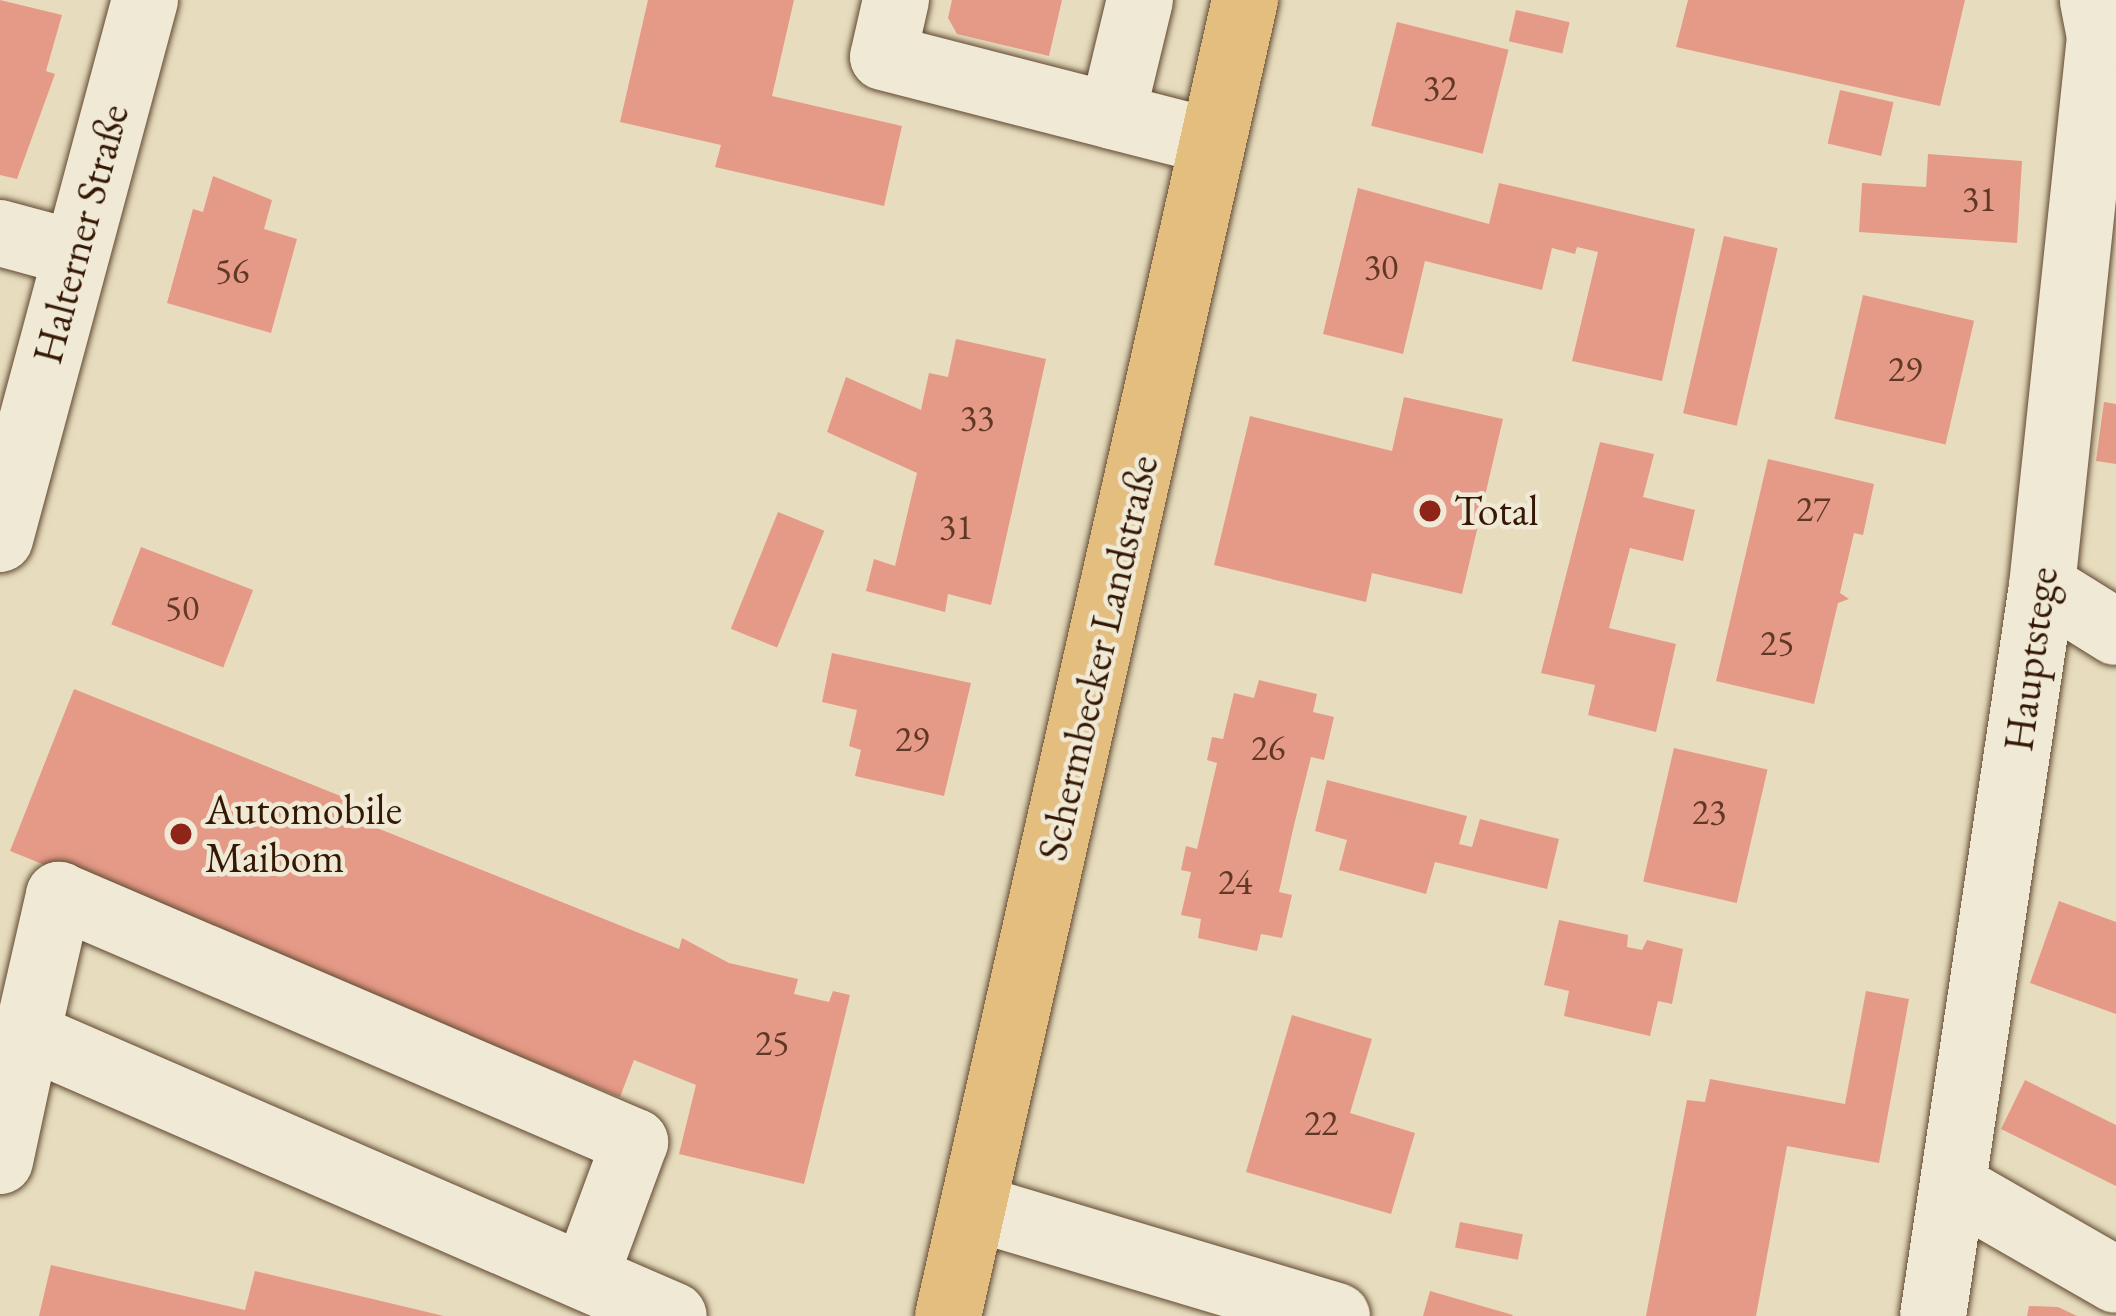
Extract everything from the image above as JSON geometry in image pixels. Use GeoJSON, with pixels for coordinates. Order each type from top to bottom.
{"type":"FeatureCollection","features":[{"type":"Feature","properties":{"kind":"main road","name":"Schermbecker Landstraße"},"geometry":{"type":"LineString","coordinates":[[948,1316],[1245,0]]}},
{"type":"Feature","properties":{"kind":"street","name":"Halterner Straße"},"geometry":{"type":"LineString","coordinates":[[0,539],[146,0]]}},
{"type":"Feature","properties":{"kind":"street"},"geometry":{"type":"LineString","coordinates":[[896,0],[884,57],[1213,142]]}},
{"type":"Feature","properties":{"kind":"street"},"geometry":{"type":"LineString","coordinates":[[1112,116],[1139,0]]}},
{"type":"Feature","properties":{"kind":"street","name":"Hauptstege"},"geometry":{"type":"LineString","coordinates":[[1933,1316],[1958,1189],[2042,586],[2100,37],[2093,0]]}},
{"type":"Feature","properties":{"kind":"street"},"geometry":{"type":"LineString","coordinates":[[0,233],[74,253]]}},
{"type":"Feature","properties":{"kind":"street"},"geometry":{"type":"LineString","coordinates":[[2042,586],[2116,632]]}},
{"type":"Feature","properties":{"kind":"street"},"geometry":{"type":"LineString","coordinates":[[0,1160],[59,895],[635,1142],[585,1277]]}},
{"type":"Feature","properties":{"kind":"street"},"geometry":{"type":"LineString","coordinates":[[27,1035],[674,1316]]}},
{"type":"Feature","properties":{"kind":"street"},"geometry":{"type":"LineString","coordinates":[[1958,1189],[2116,1280]]}},
{"type":"Feature","properties":{"kind":"street"},"geometry":{"type":"LineString","coordinates":[[973,1207],[1337,1316]]}},
{"type":"Feature","properties":{"kind":"building"},"geometry":{"type":"Polygon","coordinates":[[[0,0],[62,15],[46,71],[55,74],[17,179],[0,175],[0,0]]]}},
{"type":"Feature","properties":{"kind":"building"},"geometry":{"type":"Polygon","coordinates":[[[648,0],[794,0],[772,96],[902,126],[884,206],[715,167],[721,145],[620,122],[648,0]]]}},
{"type":"Feature","properties":{"kind":"building"},"geometry":{"type":"Polygon","coordinates":[[[952,0],[1062,0],[1049,56],[957,34],[948,18],[952,0]]]}},
{"type":"Feature","properties":{"kind":"building"},"geometry":{"type":"Polygon","coordinates":[[[1688,0],[1965,0],[1940,106],[1676,47],[1688,0]]]}},
{"type":"Feature","properties":{"kind":"building"},"geometry":{"type":"Polygon","coordinates":[[[1516,10],[1570,22],[1562,54],[1509,41],[1516,10]]]}},
{"type":"Feature","properties":{"kind":"building"},"geometry":{"type":"Polygon","coordinates":[[[1397,22],[1509,50],[1483,154],[1371,126],[1397,22]]]}},
{"type":"Feature","properties":{"kind":"building"},"geometry":{"type":"Polygon","coordinates":[[[1840,90],[1894,102],[1881,156],[1828,144],[1840,90]]]}},
{"type":"Feature","properties":{"kind":"building"},"geometry":{"type":"Polygon","coordinates":[[[1928,154],[2022,161],[2017,243],[1859,232],[1862,183],[1926,187],[1928,154]]]}},
{"type":"Feature","properties":{"kind":"building"},"geometry":{"type":"Polygon","coordinates":[[[213,176],[272,200],[264,229],[297,239],[271,333],[167,303],[193,209],[203,212],[213,176]]]}},
{"type":"Feature","properties":{"kind":"building"},"geometry":{"type":"Polygon","coordinates":[[[1499,183],[1695,229],[1662,381],[1572,361],[1598,252],[1577,247],[1575,254],[1552,248],[1542,290],[1425,261],[1403,354],[1323,334],[1358,188],[1489,224],[1499,183]]]}},
{"type":"Feature","properties":{"kind":"building"},"geometry":{"type":"Polygon","coordinates":[[[1724,236],[1778,248],[1737,426],[1683,413],[1724,236]]]}},
{"type":"Feature","properties":{"kind":"building"},"geometry":{"type":"Polygon","coordinates":[[[1863,295],[1974,321],[1946,444],[1834,419],[1863,295]]]}},
{"type":"Feature","properties":{"kind":"building"},"geometry":{"type":"Polygon","coordinates":[[[956,339],[1046,359],[991,605],[948,594],[945,612],[866,591],[874,559],[895,566],[917,473],[827,432],[846,377],[921,410],[929,373],[948,377],[956,339]]]}},
{"type":"Feature","properties":{"kind":"building"},"geometry":{"type":"Polygon","coordinates":[[[1404,397],[1503,419],[1462,594],[1372,573],[1366,602],[1214,565],[1250,416],[1392,451],[1404,397]]]}},
{"type":"Feature","properties":{"kind":"building"},"geometry":{"type":"Polygon","coordinates":[[[2104,402],[2116,404],[2116,464],[2096,461],[2104,402]]]}},
{"type":"Feature","properties":{"kind":"building"},"geometry":{"type":"Polygon","coordinates":[[[1600,442],[1654,454],[1643,497],[1695,510],[1683,561],[1630,548],[1609,628],[1676,644],[1656,732],[1588,715],[1595,685],[1541,673],[1600,442]]]}},
{"type":"Feature","properties":{"kind":"building"},"geometry":{"type":"Polygon","coordinates":[[[1768,459],[1874,484],[1863,535],[1854,533],[1840,593],[1849,599],[1838,603],[1814,704],[1716,681],[1768,459]]]}},
{"type":"Feature","properties":{"kind":"building"},"geometry":{"type":"Polygon","coordinates":[[[778,512],[824,531],[777,648],[731,629],[778,512]]]}},
{"type":"Feature","properties":{"kind":"building"},"geometry":{"type":"Polygon","coordinates":[[[141,547],[253,590],[223,667],[111,624],[141,547]]]}},
{"type":"Feature","properties":{"kind":"building"},"geometry":{"type":"Polygon","coordinates":[[[832,653],[971,683],[944,796],[855,776],[861,750],[849,746],[857,710],[822,702],[832,653]]]}},
{"type":"Feature","properties":{"kind":"building"},"geometry":{"type":"Polygon","coordinates":[[[1259,680],[1317,694],[1313,712],[1334,717],[1324,760],[1311,757],[1294,825],[1279,892],[1292,895],[1282,938],[1261,934],[1257,951],[1198,938],[1201,919],[1181,915],[1191,872],[1181,870],[1186,846],[1197,849],[1217,763],[1207,760],[1212,737],[1223,739],[1234,693],[1254,698],[1259,680]]]}},
{"type":"Feature","properties":{"kind":"building"},"geometry":{"type":"Polygon","coordinates":[[[74,689],[358,803],[352,818],[679,949],[682,938],[729,963],[798,979],[794,994],[829,1002],[833,991],[850,995],[804,1184],[679,1154],[696,1085],[634,1060],[620,1097],[10,851],[74,689]]]}},
{"type":"Feature","properties":{"kind":"building"},"geometry":{"type":"Polygon","coordinates":[[[1674,748],[1768,770],[1737,903],[1643,881],[1674,748]]]}},
{"type":"Feature","properties":{"kind":"building"},"geometry":{"type":"Polygon","coordinates":[[[1327,780],[1467,816],[1459,844],[1472,847],[1480,819],[1559,839],[1547,889],[1435,862],[1426,894],[1339,870],[1347,840],[1315,831],[1327,780]]]}},
{"type":"Feature","properties":{"kind":"building"},"geometry":{"type":"Polygon","coordinates":[[[2059,901],[2116,922],[2116,1014],[2030,983],[2059,901]]]}},
{"type":"Feature","properties":{"kind":"building"},"geometry":{"type":"Polygon","coordinates":[[[1559,920],[1628,935],[1627,947],[1642,950],[1647,940],[1683,949],[1672,1004],[1658,1001],[1650,1036],[1564,1016],[1569,991],[1544,985],[1559,920]]]}},
{"type":"Feature","properties":{"kind":"building"},"geometry":{"type":"Polygon","coordinates":[[[1866,991],[1909,999],[1879,1163],[1787,1146],[1756,1316],[1646,1316],[1687,1100],[1705,1102],[1710,1079],[1845,1104],[1866,991]]]}},
{"type":"Feature","properties":{"kind":"building"},"geometry":{"type":"Polygon","coordinates":[[[1292,1015],[1372,1039],[1350,1113],[1415,1133],[1391,1214],[1246,1172],[1292,1015]]]}},
{"type":"Feature","properties":{"kind":"building"},"geometry":{"type":"Polygon","coordinates":[[[2025,1080],[2116,1125],[2116,1186],[2001,1129],[2025,1080]]]}},
{"type":"Feature","properties":{"kind":"building"},"geometry":{"type":"Polygon","coordinates":[[[1460,1222],[1523,1234],[1518,1260],[1455,1248],[1460,1222]]]}},
{"type":"Feature","properties":{"kind":"building"},"geometry":{"type":"Polygon","coordinates":[[[51,1265],[245,1310],[255,1271],[444,1316],[39,1316],[51,1265]]]}},
{"type":"Feature","properties":{"kind":"building"},"geometry":{"type":"Polygon","coordinates":[[[1430,1291],[1513,1315],[1423,1316],[1430,1291]]]}},
{"type":"Feature","properties":{"kind":"building"},"geometry":{"type":"Polygon","coordinates":[[[2029,1306],[2058,1307],[2077,1316],[2027,1316],[2029,1306]]]}},
{"type":"Feature","properties":{"kind":"place","name":"Total"},"geometry":{"type":"Point","coordinates":[1430,511]}},
{"type":"Feature","properties":{"kind":"place","name":"Automobile Maibom"},"geometry":{"type":"Point","coordinates":[181,834]}}]}
